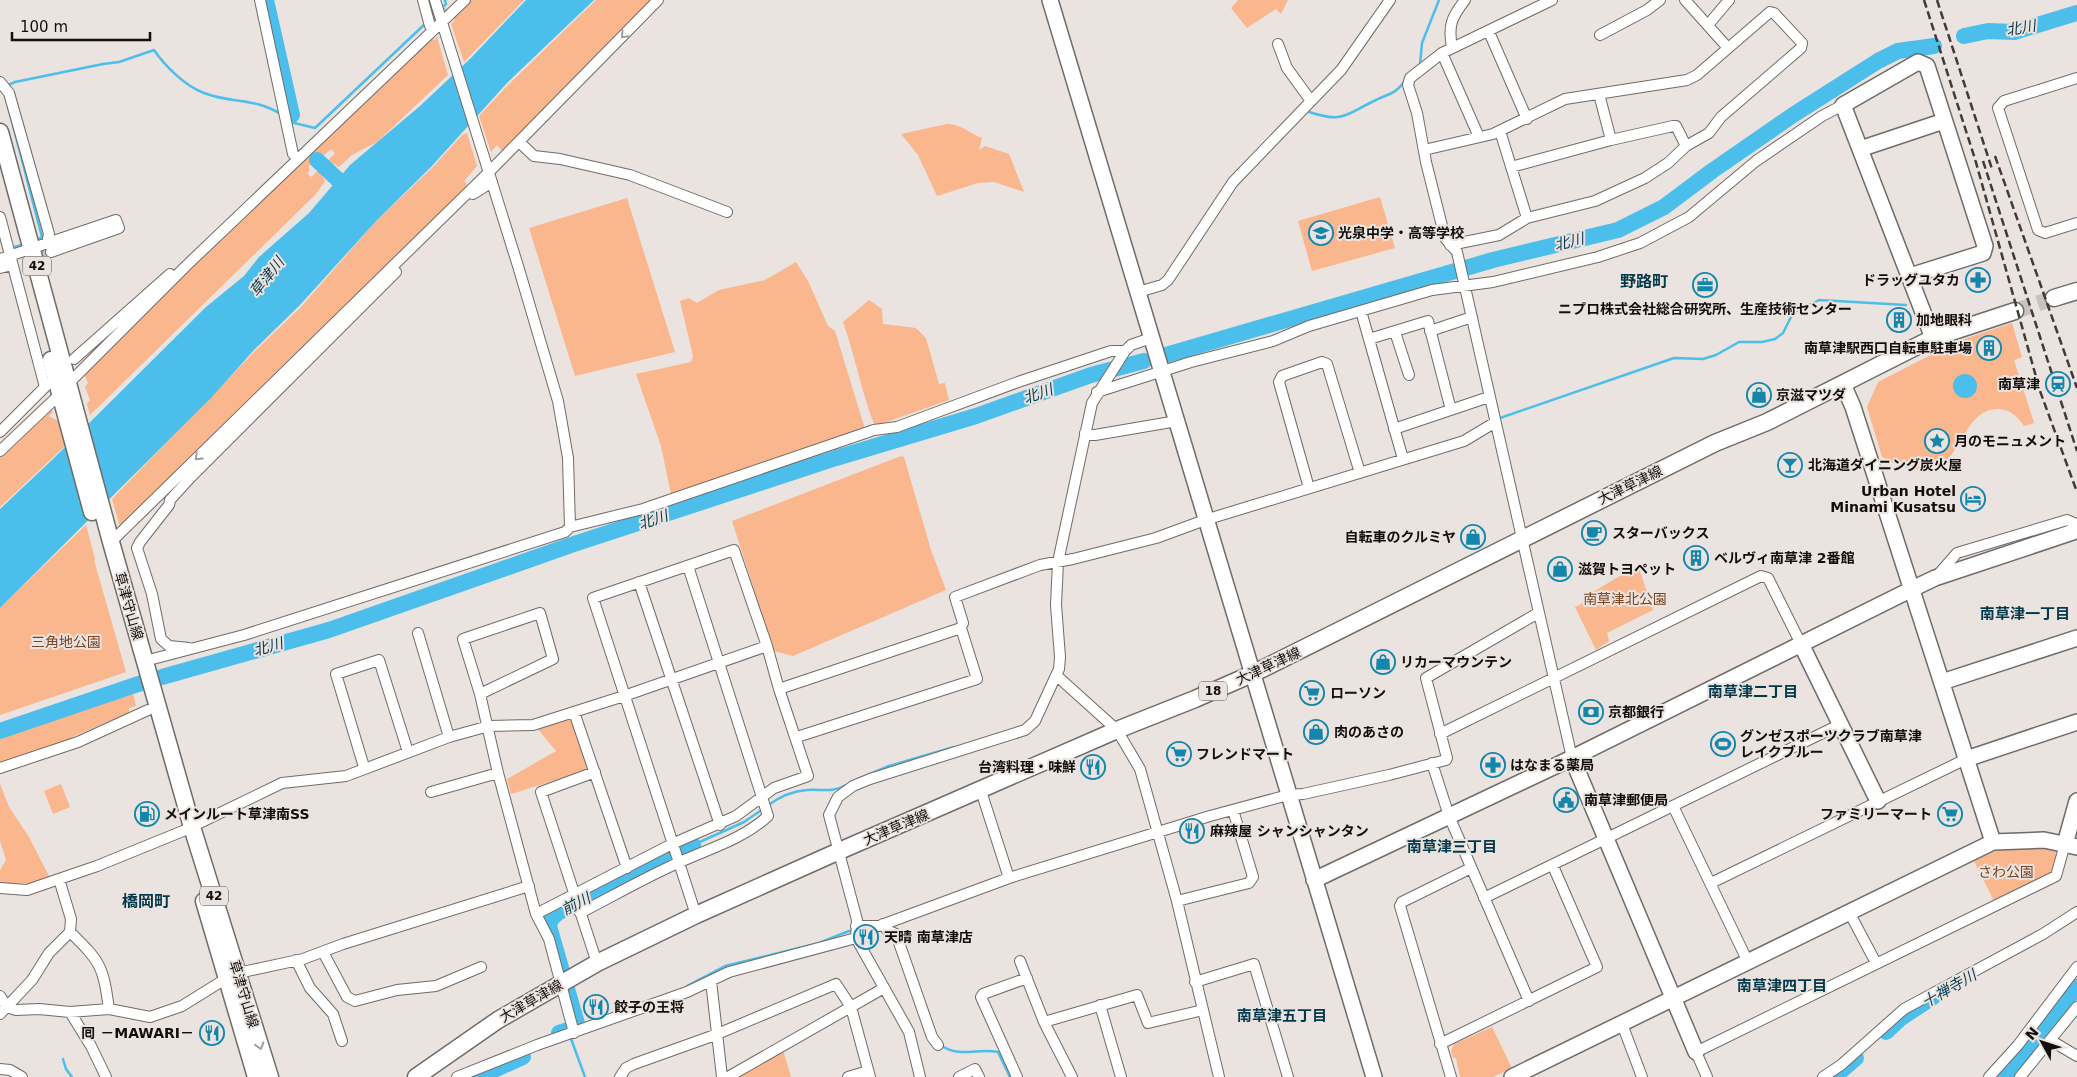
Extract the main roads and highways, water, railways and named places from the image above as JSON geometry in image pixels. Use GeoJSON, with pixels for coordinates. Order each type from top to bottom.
{"type":"FeatureCollection","features":[{"type":"Feature","properties":{"kind":"main road","name":"草津守山線"},"geometry":{"type":"LineString","coordinates":[[0,132],[22,256]]}},
{"type":"Feature","properties":{"kind":"main road","name":"草津守山線"},"geometry":{"type":"LineString","coordinates":[[0,172],[61,392],[106,535],[152,714],[232,975],[270,1077]]}},
{"type":"Feature","properties":{"kind":"main road"},"geometry":{"type":"LineString","coordinates":[[2054,298],[2077,290]]}},
{"type":"Feature","properties":{"kind":"main road","name":"大津草津線"},"geometry":{"type":"LineString","coordinates":[[416,1077],[498,1020],[597,963],[696,915],[1117,730],[1196,699],[1252,674],[1316,644],[1406,596],[1521,541],[1706,448],[1767,422],[1933,338],[2015,311]]}},
{"type":"Feature","properties":{"kind":"main road","name":"草津守山線"},"geometry":{"type":"LineString","coordinates":[[232,975],[256,1077]]}},
{"type":"Feature","properties":{"kind":"water","name":"草津川"},"geometry":{"type":"Polygon","coordinates":[[[526,0],[594,0],[507,83],[431,167],[378,219],[300,305],[254,350],[210,399],[0,608],[0,509],[206,307],[244,276],[259,257],[309,213],[350,165],[420,106],[471,58],[526,0]]]}},
{"type":"Feature","properties":{"kind":"water"},"geometry":{"type":"Polygon","coordinates":[[[1965,374],[1970,375],[1976,381],[1976,391],[1970,397],[1965,398],[1960,397],[1954,391],[1953,386],[1954,381],[1960,375],[1965,374]]]}},
{"type":"Feature","properties":{"kind":"waterway"},"geometry":{"type":"LineString","coordinates":[[266,0],[292,115]]}},
{"type":"Feature","properties":{"kind":"waterway"},"geometry":{"type":"LineString","coordinates":[[441,9],[446,4],[445,0]]}},
{"type":"Feature","properties":{"kind":"waterway"},"geometry":{"type":"LineString","coordinates":[[1420,65],[1422,43],[1439,0]]}},
{"type":"Feature","properties":{"kind":"waterway","name":"北川"},"geometry":{"type":"LineString","coordinates":[[1964,36],[1988,31],[2014,32],[2077,13]]}},
{"type":"Feature","properties":{"kind":"waterway"},"geometry":{"type":"LineString","coordinates":[[290,122],[315,128],[426,23]]}},
{"type":"Feature","properties":{"kind":"waterway","name":"北川"},"geometry":{"type":"LineString","coordinates":[[1166,355],[1493,260],[1618,230],[1664,207],[1793,115],[1878,61],[1898,51],[1934,46]]}},
{"type":"Feature","properties":{"kind":"waterway"},"geometry":{"type":"LineString","coordinates":[[6,86],[15,82],[119,62],[154,50],[176,75],[197,90],[224,99],[253,103],[272,109],[282,115]]}},
{"type":"Feature","properties":{"kind":"waterway"},"geometry":{"type":"LineString","coordinates":[[1306,111],[1328,117],[1350,114],[1392,93],[1405,81]]}},
{"type":"Feature","properties":{"kind":"waterway"},"geometry":{"type":"LineString","coordinates":[[4,91],[42,237],[35,241]]}},
{"type":"Feature","properties":{"kind":"waterway"},"geometry":{"type":"LineString","coordinates":[[317,160],[352,193]]}},
{"type":"Feature","properties":{"kind":"waterway"},"geometry":{"type":"LineString","coordinates":[[11,248],[25,244]]}},
{"type":"Feature","properties":{"kind":"waterway"},"geometry":{"type":"LineString","coordinates":[[1500,418],[1674,358],[1703,359],[1716,355],[1739,342],[1762,342],[1775,339],[1783,333],[1793,313],[1819,300],[1906,305]]}},
{"type":"Feature","properties":{"kind":"waterway","name":"北川"},"geometry":{"type":"LineString","coordinates":[[162,677],[329,630],[574,544],[836,458],[976,416],[1091,375],[1144,361]]}},
{"type":"Feature","properties":{"kind":"waterway","name":"北川"},"geometry":{"type":"LineString","coordinates":[[0,731],[153,679]]}},
{"type":"Feature","properties":{"kind":"waterway"},"geometry":{"type":"LineString","coordinates":[[858,779],[889,766],[954,747]]}},
{"type":"Feature","properties":{"kind":"waterway"},"geometry":{"type":"LineString","coordinates":[[767,806],[791,793],[807,790],[831,790],[846,785]]}},
{"type":"Feature","properties":{"kind":"waterway"},"geometry":{"type":"LineString","coordinates":[[693,845],[744,822],[763,809]]}},
{"type":"Feature","properties":{"kind":"waterway","name":"前川"},"geometry":{"type":"LineString","coordinates":[[559,1033],[578,1027],[549,926],[551,919],[559,912],[693,845]]}},
{"type":"Feature","properties":{"kind":"waterway"},"geometry":{"type":"LineString","coordinates":[[687,986],[725,966],[819,943],[849,931],[854,931]]}},
{"type":"Feature","properties":{"kind":"waterway"},"geometry":{"type":"LineString","coordinates":[[860,932],[872,931]]}},
{"type":"Feature","properties":{"kind":"waterway","name":"十禅寺川"},"geometry":{"type":"LineString","coordinates":[[2004,1077],[2077,987]]}},
{"type":"Feature","properties":{"kind":"waterway","name":"十禅寺川"},"geometry":{"type":"LineString","coordinates":[[1886,1032],[1901,1018],[1933,997]]}},
{"type":"Feature","properties":{"kind":"waterway"},"geometry":{"type":"LineString","coordinates":[[570,1036],[585,1077]]}},
{"type":"Feature","properties":{"kind":"waterway"},"geometry":{"type":"LineString","coordinates":[[942,1046],[949,1050],[962,1052],[998,1052],[1010,1077]]}},
{"type":"Feature","properties":{"kind":"waterway","name":"前川"},"geometry":{"type":"LineString","coordinates":[[478,1077],[523,1057]]}},
{"type":"Feature","properties":{"kind":"waterway","name":"十禅寺川"},"geometry":{"type":"LineString","coordinates":[[1834,1077],[1856,1058]]}},
{"type":"Feature","properties":{"kind":"waterway"},"geometry":{"type":"LineString","coordinates":[[63,1059],[66,1069],[72,1077]]}},
{"type":"Feature","properties":{"kind":"tunnel"},"geometry":{"type":"LineString","coordinates":[[433,23],[447,9]]}},
{"type":"Feature","properties":{"kind":"tunnel"},"geometry":{"type":"LineString","coordinates":[[8,266],[51,252]]}},
{"type":"Feature","properties":{"kind":"tunnel"},"geometry":{"type":"LineString","coordinates":[[2015,311],[2054,298]]}},
{"type":"Feature","properties":{"kind":"railway"},"geometry":{"type":"LineString","coordinates":[[1924,0],[1975,159],[2040,391],[2077,492]]}},
{"type":"Feature","properties":{"kind":"railway"},"geometry":{"type":"LineString","coordinates":[[1937,0],[1992,169]]}},
{"type":"Feature","properties":{"kind":"railway"},"geometry":{"type":"LineString","coordinates":[[1995,156],[2077,388]]}},
{"type":"Feature","properties":{"kind":"railway"},"geometry":{"type":"LineString","coordinates":[[1983,161],[2077,451]]}},
{"type":"Feature","properties":{"kind":"place","name":"光泉中学・高等学校"},"geometry":{"type":"Point","coordinates":[1321,233]}},
{"type":"Feature","properties":{"kind":"place","name":"ドラッグユタカ"},"geometry":{"type":"Point","coordinates":[1978,280]}},
{"type":"Feature","properties":{"kind":"place","name":"ニプロ株式会社総合研究所、生産技術センター"},"geometry":{"type":"Point","coordinates":[1705,285]}},
{"type":"Feature","properties":{"kind":"place","name":"加地眼科"},"geometry":{"type":"Point","coordinates":[1899,320]}},
{"type":"Feature","properties":{"kind":"place","name":"南草津駅西口自転車駐車場"},"geometry":{"type":"Point","coordinates":[1989,348]}},
{"type":"Feature","properties":{"kind":"place","name":"南草津"},"geometry":{"type":"Point","coordinates":[2058,384]}},
{"type":"Feature","properties":{"kind":"place","name":"京滋マツダ"},"geometry":{"type":"Point","coordinates":[1759,395]}},
{"type":"Feature","properties":{"kind":"place","name":"月のモニュメント"},"geometry":{"type":"Point","coordinates":[1937,441]}},
{"type":"Feature","properties":{"kind":"place","name":"北海道ダイニング炭火屋"},"geometry":{"type":"Point","coordinates":[1790,465]}},
{"type":"Feature","properties":{"kind":"place","name":"Urban Hotel Minami Kusatsu"},"geometry":{"type":"Point","coordinates":[1973,499]}},
{"type":"Feature","properties":{"kind":"place","name":"スターバックス"},"geometry":{"type":"Point","coordinates":[1594,533]}},
{"type":"Feature","properties":{"kind":"place","name":"自転車のクルミヤ"},"geometry":{"type":"Point","coordinates":[1473,537]}},
{"type":"Feature","properties":{"kind":"place","name":"ベルヴィ南草津 2番館"},"geometry":{"type":"Point","coordinates":[1696,558]}},
{"type":"Feature","properties":{"kind":"place","name":"滋賀トヨペット"},"geometry":{"type":"Point","coordinates":[1560,569]}},
{"type":"Feature","properties":{"kind":"place","name":"リカーマウンテン"},"geometry":{"type":"Point","coordinates":[1383,662]}},
{"type":"Feature","properties":{"kind":"place","name":"ローソン"},"geometry":{"type":"Point","coordinates":[1312,693]}},
{"type":"Feature","properties":{"kind":"place","name":"京都銀行"},"geometry":{"type":"Point","coordinates":[1591,712]}},
{"type":"Feature","properties":{"kind":"place","name":"肉のあさの"},"geometry":{"type":"Point","coordinates":[1316,732]}},
{"type":"Feature","properties":{"kind":"place","name":"グンゼスポーツクラブ南草津 レイクブルー"},"geometry":{"type":"Point","coordinates":[1723,744]}},
{"type":"Feature","properties":{"kind":"place","name":"フレンドマート"},"geometry":{"type":"Point","coordinates":[1179,754]}},
{"type":"Feature","properties":{"kind":"place","name":"はなまる薬局"},"geometry":{"type":"Point","coordinates":[1493,765]}},
{"type":"Feature","properties":{"kind":"place","name":"台湾料理・味鮮"},"geometry":{"type":"Point","coordinates":[1093,767]}},
{"type":"Feature","properties":{"kind":"place","name":"南草津郵便局"},"geometry":{"type":"Point","coordinates":[1566,800]}},
{"type":"Feature","properties":{"kind":"place","name":"メインルート草津南SS"},"geometry":{"type":"Point","coordinates":[147,814]}},
{"type":"Feature","properties":{"kind":"place","name":"ファミリーマート"},"geometry":{"type":"Point","coordinates":[1950,814]}},
{"type":"Feature","properties":{"kind":"place","name":"麻辣屋 シャンシャンタン"},"geometry":{"type":"Point","coordinates":[1192,831]}},
{"type":"Feature","properties":{"kind":"place","name":"天晴 南草津店"},"geometry":{"type":"Point","coordinates":[866,937]}},
{"type":"Feature","properties":{"kind":"place","name":"餃子の王将"},"geometry":{"type":"Point","coordinates":[596,1007]}},
{"type":"Feature","properties":{"kind":"place","name":"囘 －MAWARI－"},"geometry":{"type":"Point","coordinates":[212,1033]}},
{"type":"Feature","properties":{"kind":"district","name":"野路町"},"geometry":{"type":"Point","coordinates":[1644,281]}},
{"type":"Feature","properties":{"kind":"district","name":"南草津一丁目"},"geometry":{"type":"Point","coordinates":[2025,614]}},
{"type":"Feature","properties":{"kind":"district","name":"南草津二丁目"},"geometry":{"type":"Point","coordinates":[1753,692]}},
{"type":"Feature","properties":{"kind":"district","name":"南草津三丁目"},"geometry":{"type":"Point","coordinates":[1452,847]}},
{"type":"Feature","properties":{"kind":"district","name":"橋岡町"},"geometry":{"type":"Point","coordinates":[146,901]}},
{"type":"Feature","properties":{"kind":"district","name":"南草津四丁目"},"geometry":{"type":"Point","coordinates":[1782,986]}},
{"type":"Feature","properties":{"kind":"district","name":"南草津五丁目"},"geometry":{"type":"Point","coordinates":[1282,1016]}},
{"type":"Feature","properties":{"kind":"park label","name":"南草津北公園"},"geometry":{"type":"Point","coordinates":[1625,599]}},
{"type":"Feature","properties":{"kind":"park label","name":"三角地公園"},"geometry":{"type":"Point","coordinates":[66,642]}},
{"type":"Feature","properties":{"kind":"park label","name":"さわ公園"},"geometry":{"type":"Point","coordinates":[2006,872]}}]}
